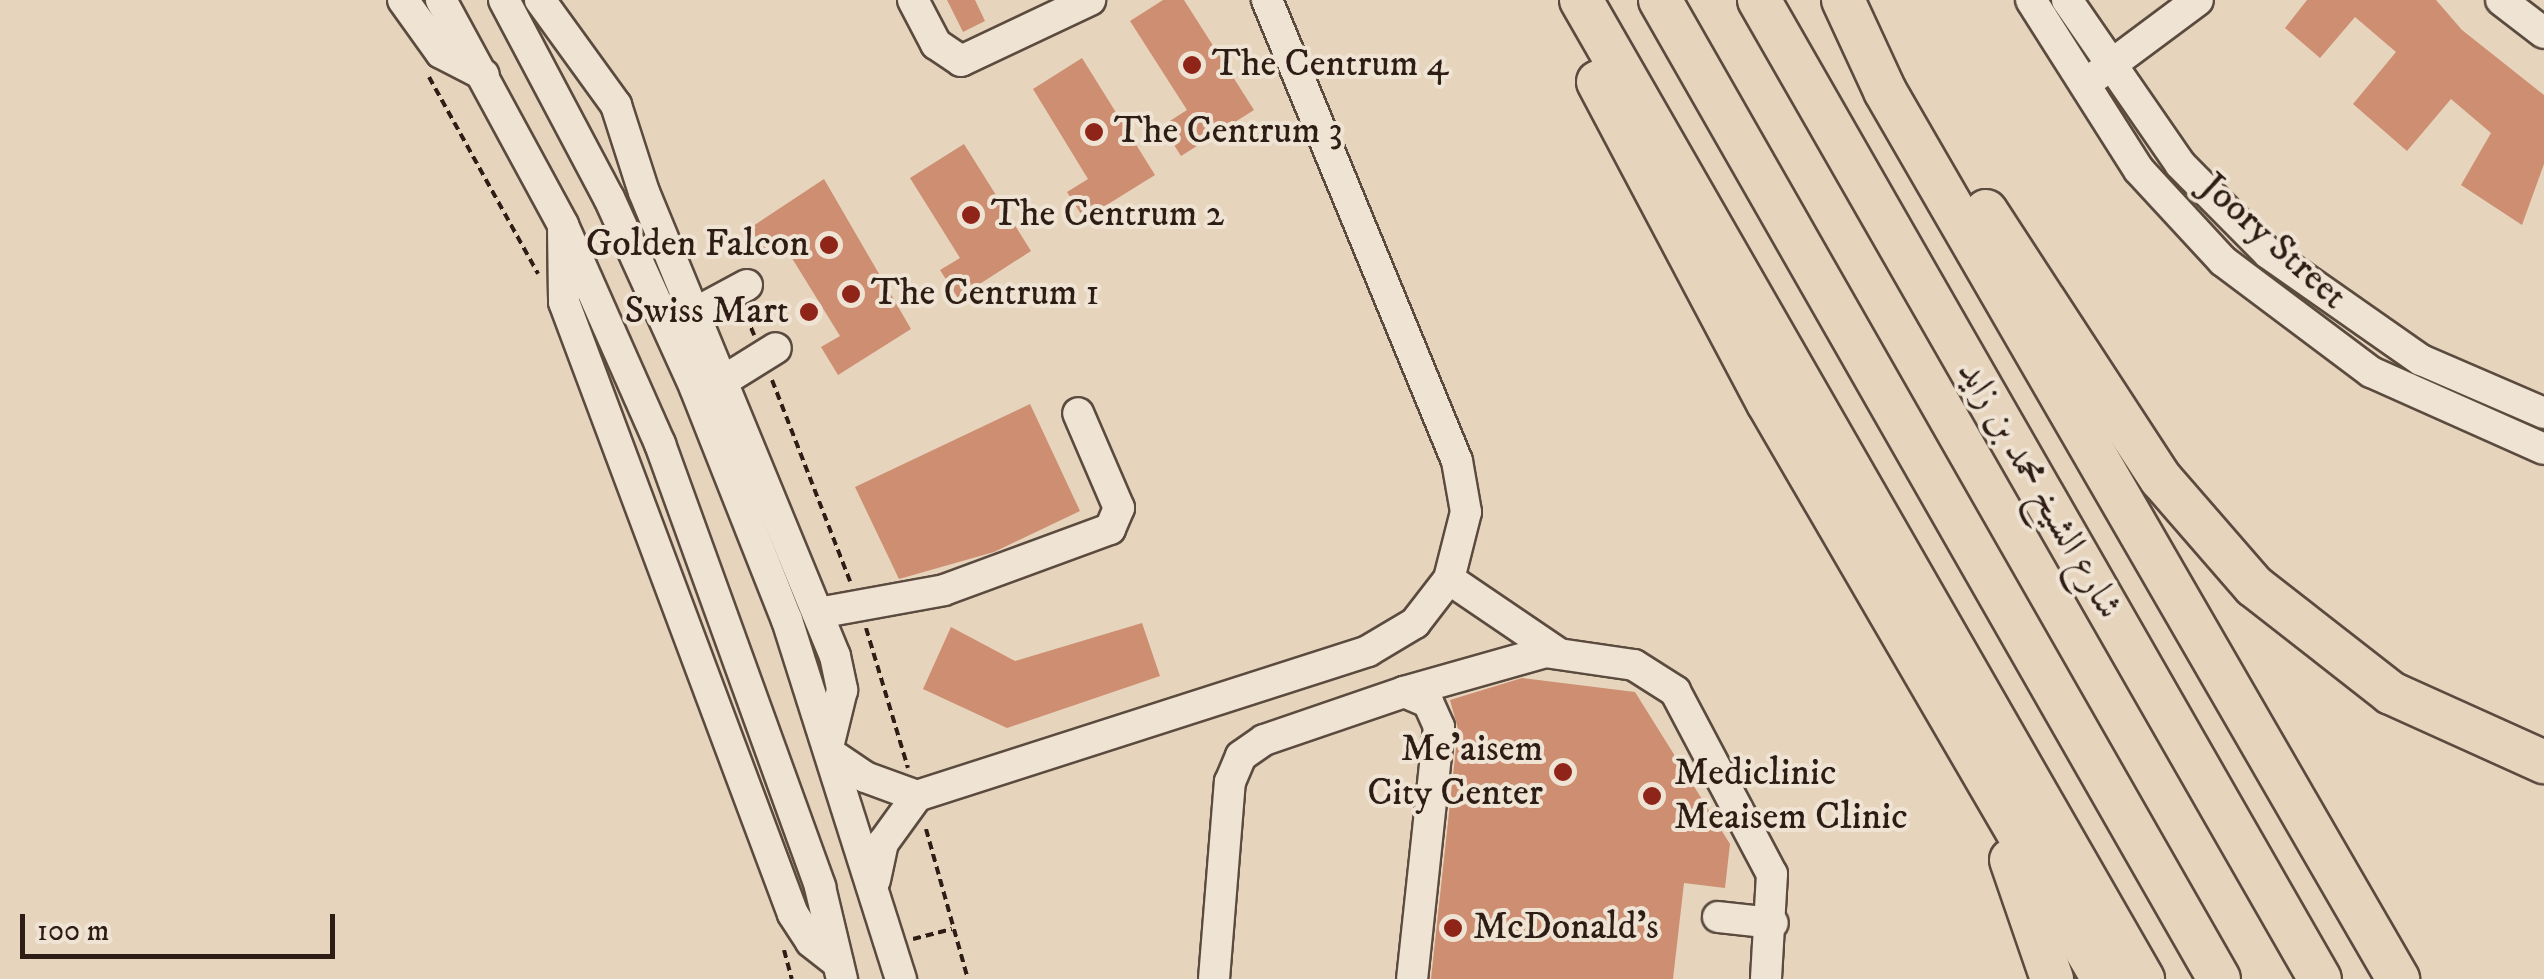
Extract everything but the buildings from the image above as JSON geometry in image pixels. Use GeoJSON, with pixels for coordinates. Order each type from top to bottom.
{"type":"FeatureCollection","features":[{"type":"Feature","properties":{"kind":"highway"},"geometry":{"type":"LineString","coordinates":[[1555,0],[1726,328],[1944,698],[2103,979]]}},
{"type":"Feature","properties":{"kind":"highway"},"geometry":{"type":"LineString","coordinates":[[1580,0],[2142,979]]}},
{"type":"Feature","properties":{"kind":"highway"},"geometry":{"type":"LineString","coordinates":[[1660,0],[2219,979]]}},
{"type":"Feature","properties":{"kind":"highway","name":"شارع الشيخ محمد بن زايد"},"geometry":{"type":"LineString","coordinates":[[1759,0],[2320,979]]}},
{"type":"Feature","properties":{"kind":"highway"},"geometry":{"type":"LineString","coordinates":[[1844,0],[2160,479],[2221,553],[2290,618],[2392,693],[2544,762]]}},
{"type":"Feature","properties":{"kind":"highway"},"geometry":{"type":"LineString","coordinates":[[1844,0],[1885,91],[2398,979]]}},
{"type":"Feature","properties":{"kind":"highway"},"geometry":{"type":"LineString","coordinates":[[1944,698],[2030,902],[2052,979]]}},
{"type":"Feature","properties":{"kind":"street"},"geometry":{"type":"LineString","coordinates":[[403,0],[441,53],[484,76]]}},
{"type":"Feature","properties":{"kind":"street"},"geometry":{"type":"LineString","coordinates":[[441,0],[564,225],[705,556],[820,887],[840,971]]}},
{"type":"Feature","properties":{"kind":"street"},"geometry":{"type":"LineString","coordinates":[[504,0],[653,290],[774,587],[875,880],[901,979]]}},
{"type":"Feature","properties":{"kind":"street"},"geometry":{"type":"LineString","coordinates":[[540,0],[616,105],[695,314],[818,613],[841,678],[832,750]]}},
{"type":"Feature","properties":{"kind":"street"},"geometry":{"type":"LineString","coordinates":[[913,0],[936,44],[961,62],[982,57],[1090,0]]}},
{"type":"Feature","properties":{"kind":"street"},"geometry":{"type":"LineString","coordinates":[[875,880],[884,843],[916,796],[1401,635],[1444,588],[1462,546],[1465,495],[1267,0]]}},
{"type":"Feature","properties":{"kind":"street","name":"Joory Street"},"geometry":{"type":"LineString","coordinates":[[2031,0],[2081,86],[2180,217],[2270,302],[2398,386],[2544,449]]}},
{"type":"Feature","properties":{"kind":"street","name":"Joory Street"},"geometry":{"type":"LineString","coordinates":[[2067,0],[2108,67],[2222,210],[2316,292],[2422,360],[2544,413]]}},
{"type":"Feature","properties":{"kind":"street"},"geometry":{"type":"LineString","coordinates":[[2081,86],[2198,0]]}},
{"type":"Feature","properties":{"kind":"street"},"geometry":{"type":"LineString","coordinates":[[2501,0],[2544,33]]}},
{"type":"Feature","properties":{"kind":"street"},"geometry":{"type":"LineString","coordinates":[[695,314],[747,284]]}},
{"type":"Feature","properties":{"kind":"street"},"geometry":{"type":"LineString","coordinates":[[723,381],[776,348]]}},
{"type":"Feature","properties":{"kind":"street"},"geometry":{"type":"LineString","coordinates":[[1320,665],[1396,616],[1438,557],[1449,495],[1434,410]]}},
{"type":"Feature","properties":{"kind":"street"},"geometry":{"type":"LineString","coordinates":[[818,613],[944,590],[1110,529],[1119,508],[1078,414]]}},
{"type":"Feature","properties":{"kind":"street"},"geometry":{"type":"LineString","coordinates":[[1444,588],[1558,652]]}},
{"type":"Feature","properties":{"kind":"street"},"geometry":{"type":"LineString","coordinates":[[1444,588],[1514,640],[1517,655]]}},
{"type":"Feature","properties":{"kind":"street"},"geometry":{"type":"LineString","coordinates":[[1214,979],[1230,782],[1241,756],[1264,740],[1404,692],[1517,655],[1558,652],[1634,665],[1675,691],[1767,859],[1775,890],[1766,979]]}},
{"type":"Feature","properties":{"kind":"street"},"geometry":{"type":"LineString","coordinates":[[1404,692],[1428,702],[1439,727],[1412,979]]}},
{"type":"Feature","properties":{"kind":"street"},"geometry":{"type":"LineString","coordinates":[[832,750],[865,777],[916,796]]}},
{"type":"Feature","properties":{"kind":"street"},"geometry":{"type":"LineString","coordinates":[[1718,917],[1773,924]]}},
{"type":"Feature","properties":{"kind":"street"},"geometry":{"type":"LineString","coordinates":[[1202,979],[1216,934]]}},
{"type":"Feature","properties":{"kind":"place","name":"The Centrum 4"},"geometry":{"type":"Point","coordinates":[1192,65]}},
{"type":"Feature","properties":{"kind":"place","name":"The Centrum 3"},"geometry":{"type":"Point","coordinates":[1094,132]}},
{"type":"Feature","properties":{"kind":"place","name":"The Centrum 2"},"geometry":{"type":"Point","coordinates":[971,215]}},
{"type":"Feature","properties":{"kind":"place","name":"Golden Falcon"},"geometry":{"type":"Point","coordinates":[829,245]}},
{"type":"Feature","properties":{"kind":"place","name":"The Centrum 1"},"geometry":{"type":"Point","coordinates":[851,294]}},
{"type":"Feature","properties":{"kind":"place","name":"Swiss Mart"},"geometry":{"type":"Point","coordinates":[809,312]}},
{"type":"Feature","properties":{"kind":"place","name":"Me'aisem City Center"},"geometry":{"type":"Point","coordinates":[1563,772]}},
{"type":"Feature","properties":{"kind":"place","name":"Mediclinic Meaisem Clinic"},"geometry":{"type":"Point","coordinates":[1652,796]}},
{"type":"Feature","properties":{"kind":"place","name":"McDonald's"},"geometry":{"type":"Point","coordinates":[1453,928]}}]}
